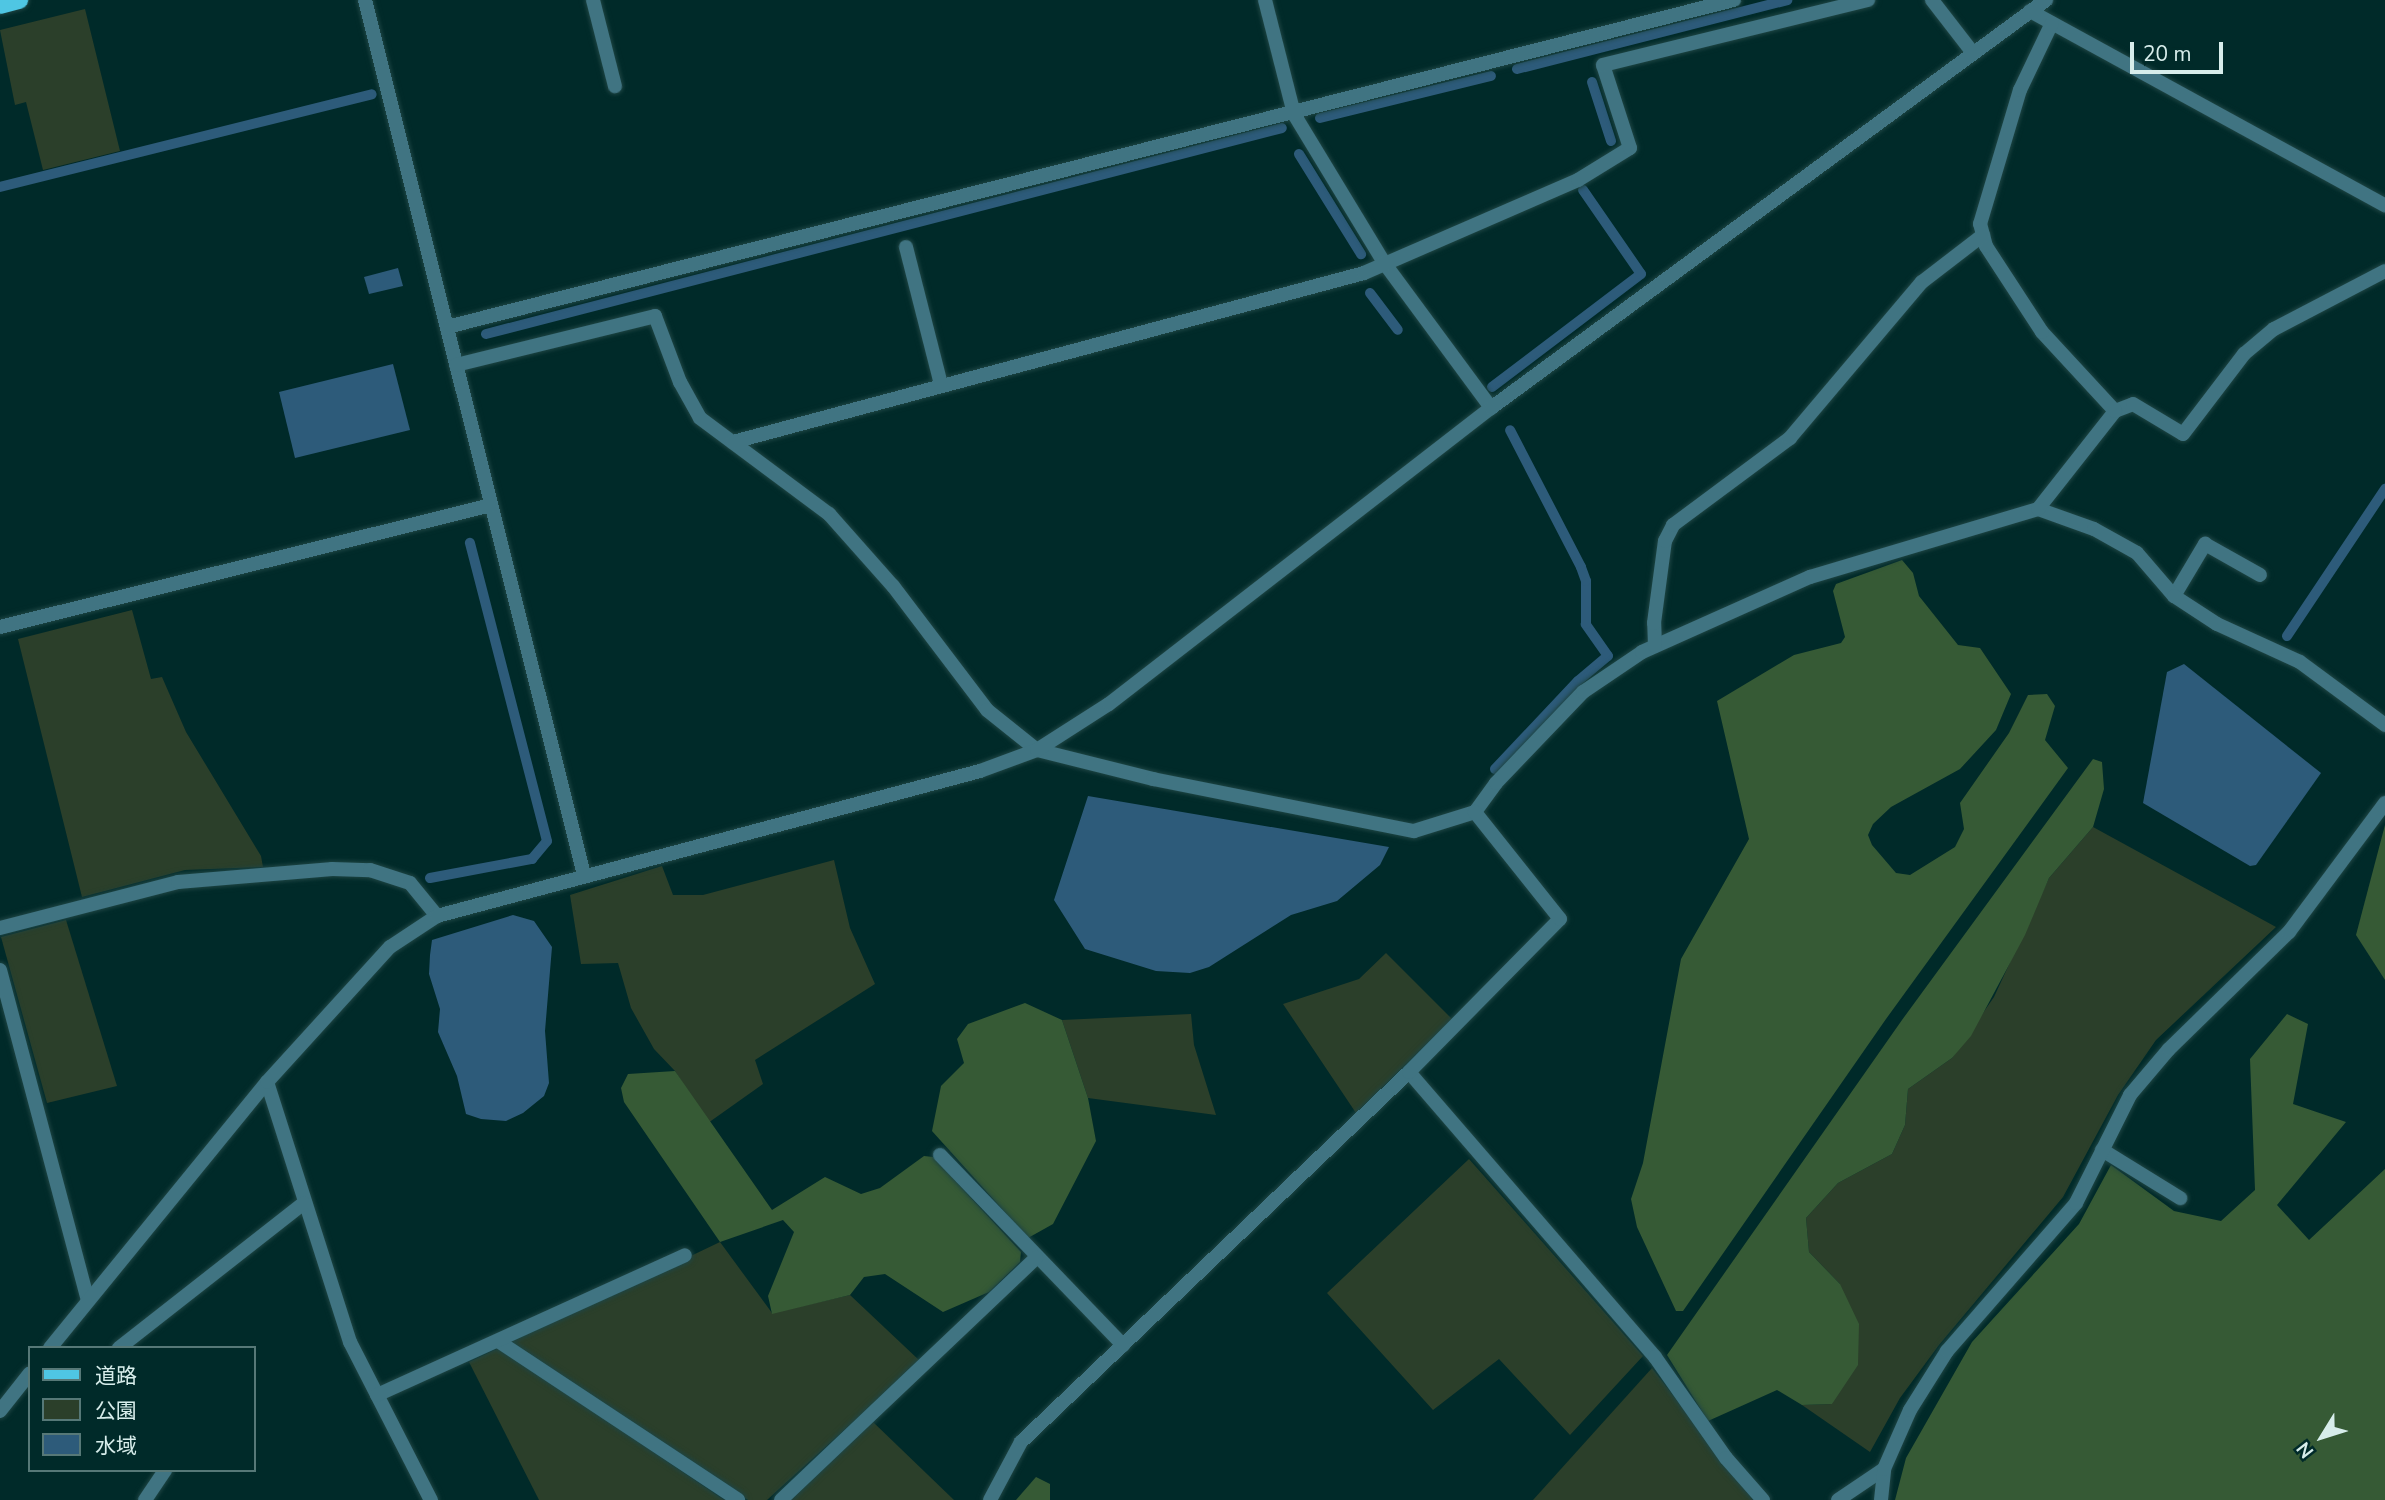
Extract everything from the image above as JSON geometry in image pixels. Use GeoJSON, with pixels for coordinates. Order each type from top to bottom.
{"type":"FeatureCollection","features":[{"type":"Feature","properties":{"kind":"main road"},"geometry":{"type":"LineString","coordinates":[[0,5],[19,0]]}},
{"type":"Feature","properties":{"kind":"street"},"geometry":{"type":"LineString","coordinates":[[365,0],[584,874]]}},
{"type":"Feature","properties":{"kind":"street"},"geometry":{"type":"LineString","coordinates":[[593,0],[615,86]]}},
{"type":"Feature","properties":{"kind":"street"},"geometry":{"type":"LineString","coordinates":[[1265,0],[1294,114],[1385,264],[1491,408]]}},
{"type":"Feature","properties":{"kind":"street"},"geometry":{"type":"LineString","coordinates":[[447,327],[1294,114],[1734,0]]}},
{"type":"Feature","properties":{"kind":"street"},"geometry":{"type":"LineString","coordinates":[[733,442],[1385,264],[1578,180],[1630,148],[1603,65],[1868,0]]}},
{"type":"Feature","properties":{"kind":"street"},"geometry":{"type":"LineString","coordinates":[[1932,0],[1973,53]]}},
{"type":"Feature","properties":{"kind":"street"},"geometry":{"type":"LineString","coordinates":[[52,1346],[267,1082],[363,973],[390,947],[438,916],[584,874],[980,771],[1037,750],[1109,704],[1491,408],[2046,0]]}},
{"type":"Feature","properties":{"kind":"street"},"geometry":{"type":"LineString","coordinates":[[2031,11],[2385,205]]}},
{"type":"Feature","properties":{"kind":"street"},"geometry":{"type":"LineString","coordinates":[[2052,23],[2020,90],[1980,224],[1983,235],[2042,332],[2115,411]]}},
{"type":"Feature","properties":{"kind":"street"},"geometry":{"type":"LineString","coordinates":[[1655,646],[1654,623],[1663,579],[1665,541],[1673,525],[1790,438],[1922,282],[1983,235]]}},
{"type":"Feature","properties":{"kind":"street"},"geometry":{"type":"LineString","coordinates":[[906,247],[941,384]]}},
{"type":"Feature","properties":{"kind":"street"},"geometry":{"type":"LineString","coordinates":[[456,365],[654,316],[680,382],[700,418],[829,514],[893,586],[987,710],[1037,750],[1153,779],[1414,831],[1475,812],[1496,783],[1583,692],[1655,646],[1810,577],[2038,509],[2115,411],[2133,404],[2183,434],[2244,354],[2274,329],[2385,271]]}},
{"type":"Feature","properties":{"kind":"street"},"geometry":{"type":"LineString","coordinates":[[0,627],[491,505]]}},
{"type":"Feature","properties":{"kind":"street"},"geometry":{"type":"LineString","coordinates":[[2038,509],[2094,529],[2137,553],[2174,596],[2217,624],[2300,662],[2385,723]]}},
{"type":"Feature","properties":{"kind":"street"},"geometry":{"type":"LineString","coordinates":[[2174,596],[2205,544],[2260,575]]}},
{"type":"Feature","properties":{"kind":"street"},"geometry":{"type":"LineString","coordinates":[[1881,1500],[1884,1469],[1910,1410],[1947,1351],[2076,1203],[2138,1086],[2169,1048],[2289,932],[2385,803]]}},
{"type":"Feature","properties":{"kind":"street"},"geometry":{"type":"LineString","coordinates":[[990,1500],[1021,1442],[1409,1072],[1560,919],[1475,812]]}},
{"type":"Feature","properties":{"kind":"street"},"geometry":{"type":"LineString","coordinates":[[0,929],[178,882],[332,869],[370,870],[410,883],[438,916]]}},
{"type":"Feature","properties":{"kind":"street"},"geometry":{"type":"LineString","coordinates":[[0,970],[88,1301]]}},
{"type":"Feature","properties":{"kind":"street"},"geometry":{"type":"LineString","coordinates":[[1409,1072],[1655,1357],[1726,1458],[1763,1500]]}},
{"type":"Feature","properties":{"kind":"street"},"geometry":{"type":"LineString","coordinates":[[267,1082],[350,1342],[431,1500]]}},
{"type":"Feature","properties":{"kind":"street"},"geometry":{"type":"LineString","coordinates":[[2102,1150],[2180,1198]]}},
{"type":"Feature","properties":{"kind":"street"},"geometry":{"type":"LineString","coordinates":[[940,1154],[1036,1258],[1123,1345]]}},
{"type":"Feature","properties":{"kind":"street"},"geometry":{"type":"LineString","coordinates":[[122,1346],[304,1203]]}},
{"type":"Feature","properties":{"kind":"street"},"geometry":{"type":"LineString","coordinates":[[377,1395],[685,1255]]}},
{"type":"Feature","properties":{"kind":"street"},"geometry":{"type":"LineString","coordinates":[[781,1500],[1036,1258]]}},
{"type":"Feature","properties":{"kind":"street"},"geometry":{"type":"LineString","coordinates":[[498,1341],[738,1500]]}},
{"type":"Feature","properties":{"kind":"street"},"geometry":{"type":"LineString","coordinates":[[0,1411],[28,1376]]}},
{"type":"Feature","properties":{"kind":"street"},"geometry":{"type":"LineString","coordinates":[[1838,1500],[1884,1469]]}},
{"type":"Feature","properties":{"kind":"street"},"geometry":{"type":"LineString","coordinates":[[145,1500],[164,1472]]}},
{"type":"Feature","properties":{"kind":"green space"},"geometry":{"type":"Polygon","coordinates":[[[85,9],[120,151],[43,170],[26,102],[15,105],[0,30],[85,9]]]}},
{"type":"Feature","properties":{"kind":"green space"},"geometry":{"type":"Polygon","coordinates":[[[1902,560],[1913,573],[1919,596],[1958,645],[1980,648],[2011,694],[1996,730],[1960,769],[1891,807],[1873,824],[1868,835],[1872,845],[1896,873],[1910,875],[1955,847],[1964,829],[1960,803],[2009,733],[2028,695],[2047,694],[2055,706],[2045,740],[2068,768],[1886,1019],[1683,1311],[1676,1311],[1637,1227],[1631,1199],[1643,1163],[1681,959],[1749,839],[1717,701],[1794,655],[1841,643],[1845,637],[1833,591],[1836,584],[1902,560]]]}},
{"type":"Feature","properties":{"kind":"green space"},"geometry":{"type":"Polygon","coordinates":[[[132,610],[151,679],[162,677],[186,732],[261,856],[263,867],[185,870],[82,897],[18,639],[132,610]]]}},
{"type":"Feature","properties":{"kind":"green space"},"geometry":{"type":"Polygon","coordinates":[[[2093,759],[2102,762],[2104,789],[2093,827],[2049,878],[2025,935],[1971,1036],[1952,1058],[1908,1089],[1905,1125],[1892,1154],[1838,1183],[1806,1218],[1809,1252],[1840,1284],[1859,1324],[1858,1365],[1832,1404],[1802,1405],[1777,1390],[1708,1421],[1667,1355],[1902,1020],[2093,759]]]}},
{"type":"Feature","properties":{"kind":"green space"},"geometry":{"type":"Polygon","coordinates":[[[2385,825],[2385,980],[2356,935],[2385,825]]]}},
{"type":"Feature","properties":{"kind":"green space"},"geometry":{"type":"Polygon","coordinates":[[[2093,827],[2276,927],[2156,1040],[2118,1095],[2063,1197],[1939,1345],[1900,1398],[1870,1452],[1802,1405],[1832,1404],[1840,1284],[1809,1252],[1806,1218],[1838,1183],[1892,1154],[1905,1125],[1908,1089],[1952,1058],[1994,997],[2049,878],[2093,827]]]}},
{"type":"Feature","properties":{"kind":"green space"},"geometry":{"type":"Polygon","coordinates":[[[834,860],[850,928],[875,984],[755,1060],[763,1084],[708,1123],[675,1071],[654,1049],[631,1008],[618,963],[581,964],[570,895],[662,866],[673,895],[703,895],[834,860]]]}},
{"type":"Feature","properties":{"kind":"green space"},"geometry":{"type":"Polygon","coordinates":[[[66,920],[117,1086],[47,1103],[1,937],[66,920]]]}},
{"type":"Feature","properties":{"kind":"green space"},"geometry":{"type":"Polygon","coordinates":[[[1386,953],[1452,1019],[1356,1113],[1283,1004],[1359,979],[1386,953]]]}},
{"type":"Feature","properties":{"kind":"green space"},"geometry":{"type":"Polygon","coordinates":[[[1025,1003],[1062,1020],[1088,1098],[1096,1141],[1053,1224],[1028,1238],[932,1131],[941,1086],[964,1063],[957,1039],[968,1024],[1025,1003]]]}},
{"type":"Feature","properties":{"kind":"green space"},"geometry":{"type":"Polygon","coordinates":[[[1191,1014],[1194,1045],[1216,1115],[1088,1098],[1062,1020],[1191,1014]]]}},
{"type":"Feature","properties":{"kind":"green space"},"geometry":{"type":"Polygon","coordinates":[[[2287,1014],[2308,1024],[2293,1104],[2346,1122],[2277,1205],[2309,1240],[2385,1169],[2385,1500],[1895,1500],[1906,1458],[1972,1342],[2079,1224],[2111,1165],[2174,1211],[2221,1221],[2255,1190],[2250,1059],[2287,1014]]]}},
{"type":"Feature","properties":{"kind":"green space"},"geometry":{"type":"Polygon","coordinates":[[[675,1071],[772,1210],[825,1177],[861,1194],[880,1188],[924,1156],[933,1157],[1021,1252],[1020,1262],[989,1292],[943,1312],[885,1274],[864,1277],[850,1295],[772,1314],[768,1296],[794,1232],[783,1220],[720,1242],[624,1102],[621,1088],[628,1074],[675,1071]]]}},
{"type":"Feature","properties":{"kind":"green space"},"geometry":{"type":"Polygon","coordinates":[[[1469,1159],[1643,1356],[1570,1435],[1499,1359],[1433,1410],[1327,1293],[1469,1159]]]}},
{"type":"Feature","properties":{"kind":"green space"},"geometry":{"type":"Polygon","coordinates":[[[720,1242],[772,1313],[850,1295],[920,1361],[767,1500],[748,1500],[515,1349],[513,1341],[720,1242]]]}},
{"type":"Feature","properties":{"kind":"green space"},"geometry":{"type":"Polygon","coordinates":[[[499,1348],[724,1500],[539,1500],[469,1362],[499,1348]]]}},
{"type":"Feature","properties":{"kind":"green space"},"geometry":{"type":"Polygon","coordinates":[[[1652,1368],[1753,1500],[1533,1500],[1652,1368]]]}},
{"type":"Feature","properties":{"kind":"green space"},"geometry":{"type":"Polygon","coordinates":[[[873,1422],[954,1500],[790,1500],[873,1422]]]}},
{"type":"Feature","properties":{"kind":"green space"},"geometry":{"type":"Polygon","coordinates":[[[1036,1477],[1050,1484],[1050,1500],[1016,1500],[1036,1477]]]}},
{"type":"Feature","properties":{"kind":"water"},"geometry":{"type":"Polygon","coordinates":[[[398,268],[403,286],[369,294],[364,277],[398,268]]]}},
{"type":"Feature","properties":{"kind":"water"},"geometry":{"type":"Polygon","coordinates":[[[393,364],[410,430],[295,458],[279,392],[393,364]]]}},
{"type":"Feature","properties":{"kind":"water"},"geometry":{"type":"Polygon","coordinates":[[[2184,664],[2321,773],[2256,865],[2250,866],[2143,803],[2167,672],[2184,664]]]}},
{"type":"Feature","properties":{"kind":"water"},"geometry":{"type":"Polygon","coordinates":[[[1088,796],[1389,847],[1380,865],[1337,901],[1291,915],[1209,967],[1190,973],[1156,971],[1085,949],[1054,900],[1088,796]]]}},
{"type":"Feature","properties":{"kind":"water"},"geometry":{"type":"Polygon","coordinates":[[[513,915],[534,921],[552,947],[545,1031],[549,1083],[544,1096],[523,1113],[506,1121],[481,1119],[466,1114],[457,1076],[438,1032],[440,1009],[429,974],[432,940],[513,915]]]}},
{"type":"Feature","properties":{"kind":"waterway"},"geometry":{"type":"LineString","coordinates":[[1517,69],[1787,0]]}},
{"type":"Feature","properties":{"kind":"waterway"},"geometry":{"type":"LineString","coordinates":[[1320,118],[1491,76]]}},
{"type":"Feature","properties":{"kind":"waterway"},"geometry":{"type":"LineString","coordinates":[[1592,82],[1611,141]]}},
{"type":"Feature","properties":{"kind":"waterway"},"geometry":{"type":"LineString","coordinates":[[0,187],[372,94]]}},
{"type":"Feature","properties":{"kind":"waterway"},"geometry":{"type":"LineString","coordinates":[[486,334],[1282,128]]}},
{"type":"Feature","properties":{"kind":"waterway"},"geometry":{"type":"LineString","coordinates":[[1299,154],[1361,254]]}},
{"type":"Feature","properties":{"kind":"waterway"},"geometry":{"type":"LineString","coordinates":[[1492,387],[1641,274],[1583,190]]}},
{"type":"Feature","properties":{"kind":"waterway"},"geometry":{"type":"LineString","coordinates":[[1370,293],[1398,330]]}},
{"type":"Feature","properties":{"kind":"waterway"},"geometry":{"type":"LineString","coordinates":[[1495,769],[1578,681],[1608,656],[1586,624],[1586,581],[1581,567],[1510,430]]}},
{"type":"Feature","properties":{"kind":"waterway"},"geometry":{"type":"LineString","coordinates":[[2287,636],[2385,489]]}},
{"type":"Feature","properties":{"kind":"waterway"},"geometry":{"type":"LineString","coordinates":[[430,878],[532,859],[547,841],[470,543]]}}]}
